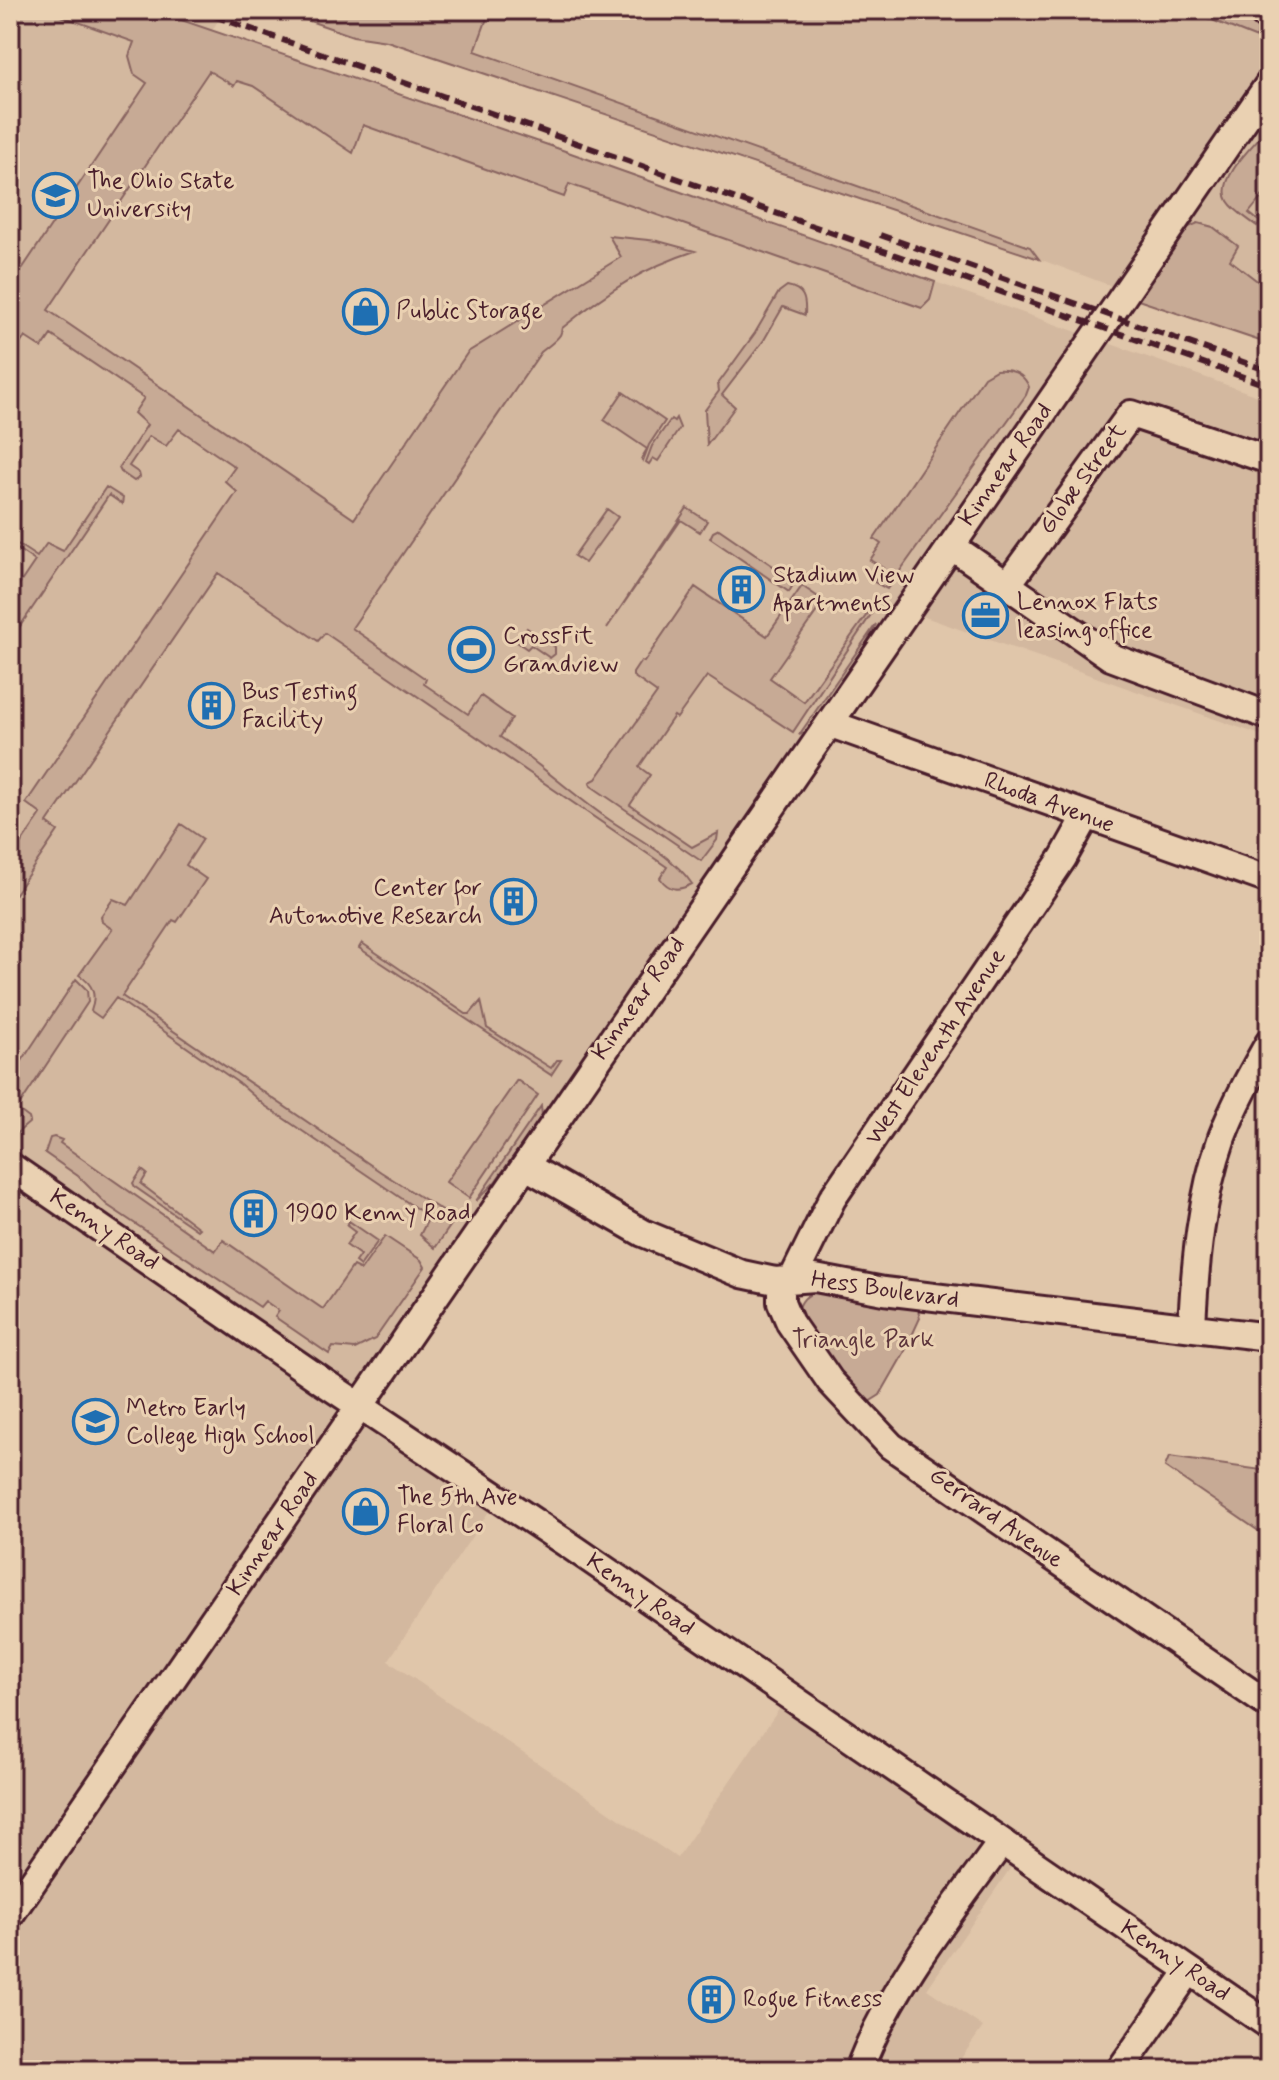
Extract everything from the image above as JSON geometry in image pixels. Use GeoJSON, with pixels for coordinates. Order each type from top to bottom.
{"type":"FeatureCollection","features":[{"type":"Feature","properties":{"kind":"street","name":"Kinnear Road"},"geometry":{"type":"LineString","coordinates":[[10,1915],[1269,84]]}},
{"type":"Feature","properties":{"kind":"street","name":"Globe Street"},"geometry":{"type":"LineString","coordinates":[[1007,585],[1131,414],[1269,460]]}},
{"type":"Feature","properties":{"kind":"street"},"geometry":{"type":"LineString","coordinates":[[951,546],[1111,657],[1269,716]]}},
{"type":"Feature","properties":{"kind":"street","name":"Rhoda Avenue"},"geometry":{"type":"LineString","coordinates":[[831,724],[1269,880]]}},
{"type":"Feature","properties":{"kind":"street","name":"West Eleventh Avenue"},"geometry":{"type":"LineString","coordinates":[[787,1280],[832,1199],[1054,872],[1086,817]]}},
{"type":"Feature","properties":{"kind":"street"},"geometry":{"type":"LineString","coordinates":[[1192,1326],[1195,1277],[1209,1186],[1222,1137],[1269,1043]]}},
{"type":"Feature","properties":{"kind":"street","name":"Kenny Road"},"geometry":{"type":"LineString","coordinates":[[10,1166],[1269,2025]]}},
{"type":"Feature","properties":{"kind":"street","name":"Hess Boulevard"},"geometry":{"type":"LineString","coordinates":[[526,1166],[576,1197],[669,1245],[742,1274],[787,1280],[815,1278],[884,1291],[1269,1337]]}},
{"type":"Feature","properties":{"kind":"street","name":"Gerrard Avenue"},"geometry":{"type":"LineString","coordinates":[[787,1280],[781,1302],[790,1323],[830,1381],[891,1446],[1269,1705]]}},
{"type":"Feature","properties":{"kind":"street"},"geometry":{"type":"LineString","coordinates":[[859,2070],[881,2022],[921,1956],[1001,1843]]}},
{"type":"Feature","properties":{"kind":"street"},"geometry":{"type":"LineString","coordinates":[[1120,2070],[1189,1971]]}},
{"type":"Feature","properties":{"kind":"shaded area"},"geometry":{"type":"Polygon","coordinates":[[[10,10],[225,10],[196,55],[551,146],[1269,400],[1269,738],[905,610],[356,1405],[496,1501],[388,1661],[677,1858],[786,1699],[1018,1857],[927,1989],[983,2027],[953,2070],[10,2070],[10,10]]]}},
{"type":"Feature","properties":{"kind":"shaded area"},"geometry":{"type":"Polygon","coordinates":[[[490,10],[1187,10],[1269,41],[1269,337],[1125,291],[1039,259],[1030,247],[475,51],[490,10]]]}},
{"type":"Feature","properties":{"kind":"green space"},"geometry":{"type":"Polygon","coordinates":[[[45,10],[152,10],[551,146],[935,282],[930,300],[922,308],[569,184],[564,197],[363,125],[353,153],[253,86],[237,81],[234,86],[209,71],[48,310],[354,519],[468,352],[621,257],[609,236],[658,241],[695,251],[627,282],[562,328],[558,337],[541,352],[352,628],[426,679],[424,684],[468,714],[481,696],[512,718],[500,737],[615,824],[663,855],[692,884],[679,889],[667,885],[660,878],[667,867],[325,633],[318,641],[218,573],[47,823],[58,831],[10,901],[10,860],[41,814],[26,803],[237,492],[225,481],[235,467],[179,429],[166,446],[149,436],[129,466],[139,473],[140,477],[134,481],[119,468],[147,425],[134,413],[144,398],[51,335],[42,348],[25,337],[10,358],[10,287],[147,83],[134,74],[129,56],[134,42],[45,10]]]}},
{"type":"Feature","properties":{"kind":"green space"},"geometry":{"type":"Polygon","coordinates":[[[278,10],[490,10],[475,51],[1030,247],[1039,259],[387,41],[353,36],[278,10]]]}},
{"type":"Feature","properties":{"kind":"green space"},"geometry":{"type":"Polygon","coordinates":[[[1187,10],[1260,10],[1257,38],[1187,10]]]}},
{"type":"Feature","properties":{"kind":"green space"},"geometry":{"type":"Polygon","coordinates":[[[1269,127],[1269,188],[1249,213],[1260,222],[1257,226],[1234,208],[1225,192],[1232,172],[1269,127]]]}},
{"type":"Feature","properties":{"kind":"green space"},"geometry":{"type":"Polygon","coordinates":[[[1198,223],[1213,227],[1238,246],[1230,260],[1269,290],[1269,344],[1132,298],[1182,230],[1198,223]]]}},
{"type":"Feature","properties":{"kind":"green space"},"geometry":{"type":"Polygon","coordinates":[[[787,286],[803,296],[805,315],[783,307],[764,340],[722,395],[735,407],[707,445],[705,410],[719,391],[718,384],[755,333],[779,292],[787,286]]]}},
{"type":"Feature","properties":{"kind":"green space"},"geometry":{"type":"Polygon","coordinates":[[[996,370],[1020,375],[1029,387],[1026,395],[887,589],[874,582],[883,568],[870,560],[881,544],[874,539],[984,377],[996,370]]]}},
{"type":"Feature","properties":{"kind":"green space"},"geometry":{"type":"Polygon","coordinates":[[[623,392],[665,421],[649,445],[643,461],[641,459],[647,449],[604,420],[623,392]]]}},
{"type":"Feature","properties":{"kind":"green space"},"geometry":{"type":"Polygon","coordinates":[[[676,418],[680,428],[658,461],[653,458],[649,464],[646,462],[652,446],[671,419],[674,421],[676,418]]]}},
{"type":"Feature","properties":{"kind":"green space"},"geometry":{"type":"Polygon","coordinates":[[[106,487],[123,498],[122,504],[109,495],[10,641],[10,630],[20,615],[10,608],[10,598],[35,561],[10,544],[10,539],[37,557],[47,543],[63,551],[106,487]]]}},
{"type":"Feature","properties":{"kind":"green space"},"geometry":{"type":"Polygon","coordinates":[[[687,508],[707,521],[700,532],[681,520],[607,628],[687,508]]]}},
{"type":"Feature","properties":{"kind":"green space"},"geometry":{"type":"Polygon","coordinates":[[[607,509],[618,517],[585,563],[574,556],[607,509]]]}},
{"type":"Feature","properties":{"kind":"green space"},"geometry":{"type":"Polygon","coordinates":[[[719,529],[795,581],[789,592],[710,538],[719,529]]]}},
{"type":"Feature","properties":{"kind":"green space"},"geometry":{"type":"Polygon","coordinates":[[[802,586],[824,601],[770,678],[804,702],[868,613],[872,613],[793,732],[707,676],[677,718],[674,716],[639,767],[650,775],[630,805],[692,847],[718,833],[717,840],[701,861],[591,786],[590,782],[596,779],[657,693],[633,673],[641,661],[644,662],[695,587],[767,636],[802,586]]]}},
{"type":"Feature","properties":{"kind":"green space"},"geometry":{"type":"Polygon","coordinates":[[[876,624],[865,646],[807,731],[799,735],[876,624]]]}},
{"type":"Feature","properties":{"kind":"green space"},"geometry":{"type":"Polygon","coordinates":[[[527,628],[555,647],[555,654],[550,658],[531,645],[527,649],[517,642],[527,628]]]}},
{"type":"Feature","properties":{"kind":"green space"},"geometry":{"type":"Polygon","coordinates":[[[181,824],[203,839],[186,865],[206,879],[177,922],[173,920],[122,996],[455,1219],[435,1248],[420,1235],[429,1217],[264,1105],[240,1084],[116,998],[101,1018],[91,1011],[94,1000],[92,990],[79,975],[112,929],[102,922],[101,916],[113,899],[128,905],[181,824]]]}},
{"type":"Feature","properties":{"kind":"green space"},"geometry":{"type":"Polygon","coordinates":[[[362,943],[466,1014],[470,1014],[481,1001],[487,1028],[551,1068],[557,1060],[561,1060],[551,1075],[359,948],[362,943]]]}},
{"type":"Feature","properties":{"kind":"green space"},"geometry":{"type":"Polygon","coordinates":[[[76,979],[87,990],[88,1002],[17,1109],[30,1122],[17,1133],[10,1130],[10,1079],[76,979]]]}},
{"type":"Feature","properties":{"kind":"green space"},"geometry":{"type":"Polygon","coordinates":[[[517,1080],[538,1095],[469,1198],[446,1182],[517,1080]]]}},
{"type":"Feature","properties":{"kind":"green space"},"geometry":{"type":"Polygon","coordinates":[[[541,1106],[542,1116],[495,1182],[476,1201],[541,1106]]]}},
{"type":"Feature","properties":{"kind":"green space"},"geometry":{"type":"Polygon","coordinates":[[[54,1137],[215,1251],[223,1240],[323,1309],[353,1266],[361,1270],[385,1236],[421,1260],[425,1267],[375,1339],[355,1349],[333,1347],[329,1354],[275,1317],[279,1311],[265,1301],[260,1307],[107,1205],[78,1176],[45,1153],[50,1138],[54,1137]]]}},
{"type":"Feature","properties":{"kind":"green space"},"geometry":{"type":"Polygon","coordinates":[[[142,1170],[147,1174],[141,1184],[199,1228],[197,1230],[135,1187],[133,1183],[142,1170]]]}},
{"type":"Feature","properties":{"kind":"green space"},"geometry":{"type":"Polygon","coordinates":[[[349,1221],[378,1241],[360,1266],[355,1262],[360,1255],[346,1245],[355,1232],[347,1226],[349,1221]]]}},
{"type":"Feature","properties":{"kind":"green space","name":"Triangle Park"},"geometry":{"type":"Polygon","coordinates":[[[819,1291],[917,1306],[920,1318],[904,1353],[880,1395],[869,1402],[847,1387],[838,1376],[797,1313],[804,1299],[819,1291]]]}},
{"type":"Feature","properties":{"kind":"green space"},"geometry":{"type":"Polygon","coordinates":[[[1169,1457],[1269,1471],[1269,1538],[1165,1467],[1169,1457]]]}},
{"type":"Feature","properties":{"kind":"railway"},"geometry":{"type":"LineString","coordinates":[[197,10],[1269,386]]}},
{"type":"Feature","properties":{"kind":"railway"},"geometry":{"type":"LineString","coordinates":[[880,235],[1269,371]]}},
{"type":"Feature","properties":{"kind":"place","name":"The Ohio State University"},"geometry":{"type":"Point","coordinates":[56,195]}},
{"type":"Feature","properties":{"kind":"place","name":"Public Storage"},"geometry":{"type":"Point","coordinates":[365,311]}},
{"type":"Feature","properties":{"kind":"place","name":"Stadium View Apartments"},"geometry":{"type":"Point","coordinates":[742,589]}},
{"type":"Feature","properties":{"kind":"place","name":"Lennox Flats leasing office"},"geometry":{"type":"Point","coordinates":[986,616]}},
{"type":"Feature","properties":{"kind":"place","name":"CrossFit Grandview"},"geometry":{"type":"Point","coordinates":[472,650]}},
{"type":"Feature","properties":{"kind":"place","name":"Bus Testing Facility"},"geometry":{"type":"Point","coordinates":[211,706]}},
{"type":"Feature","properties":{"kind":"place","name":"Center for Automotive Research"},"geometry":{"type":"Point","coordinates":[513,902]}},
{"type":"Feature","properties":{"kind":"place","name":"1900 Kenny Road"},"geometry":{"type":"Point","coordinates":[254,1213]}},
{"type":"Feature","properties":{"kind":"place","name":"Metro Early College High School"},"geometry":{"type":"Point","coordinates":[95,1422]}},
{"type":"Feature","properties":{"kind":"place","name":"The 5th Ave Floral Co"},"geometry":{"type":"Point","coordinates":[366,1511]}},
{"type":"Feature","properties":{"kind":"place","name":"Rogue Fitness"},"geometry":{"type":"Point","coordinates":[712,1999]}}]}
